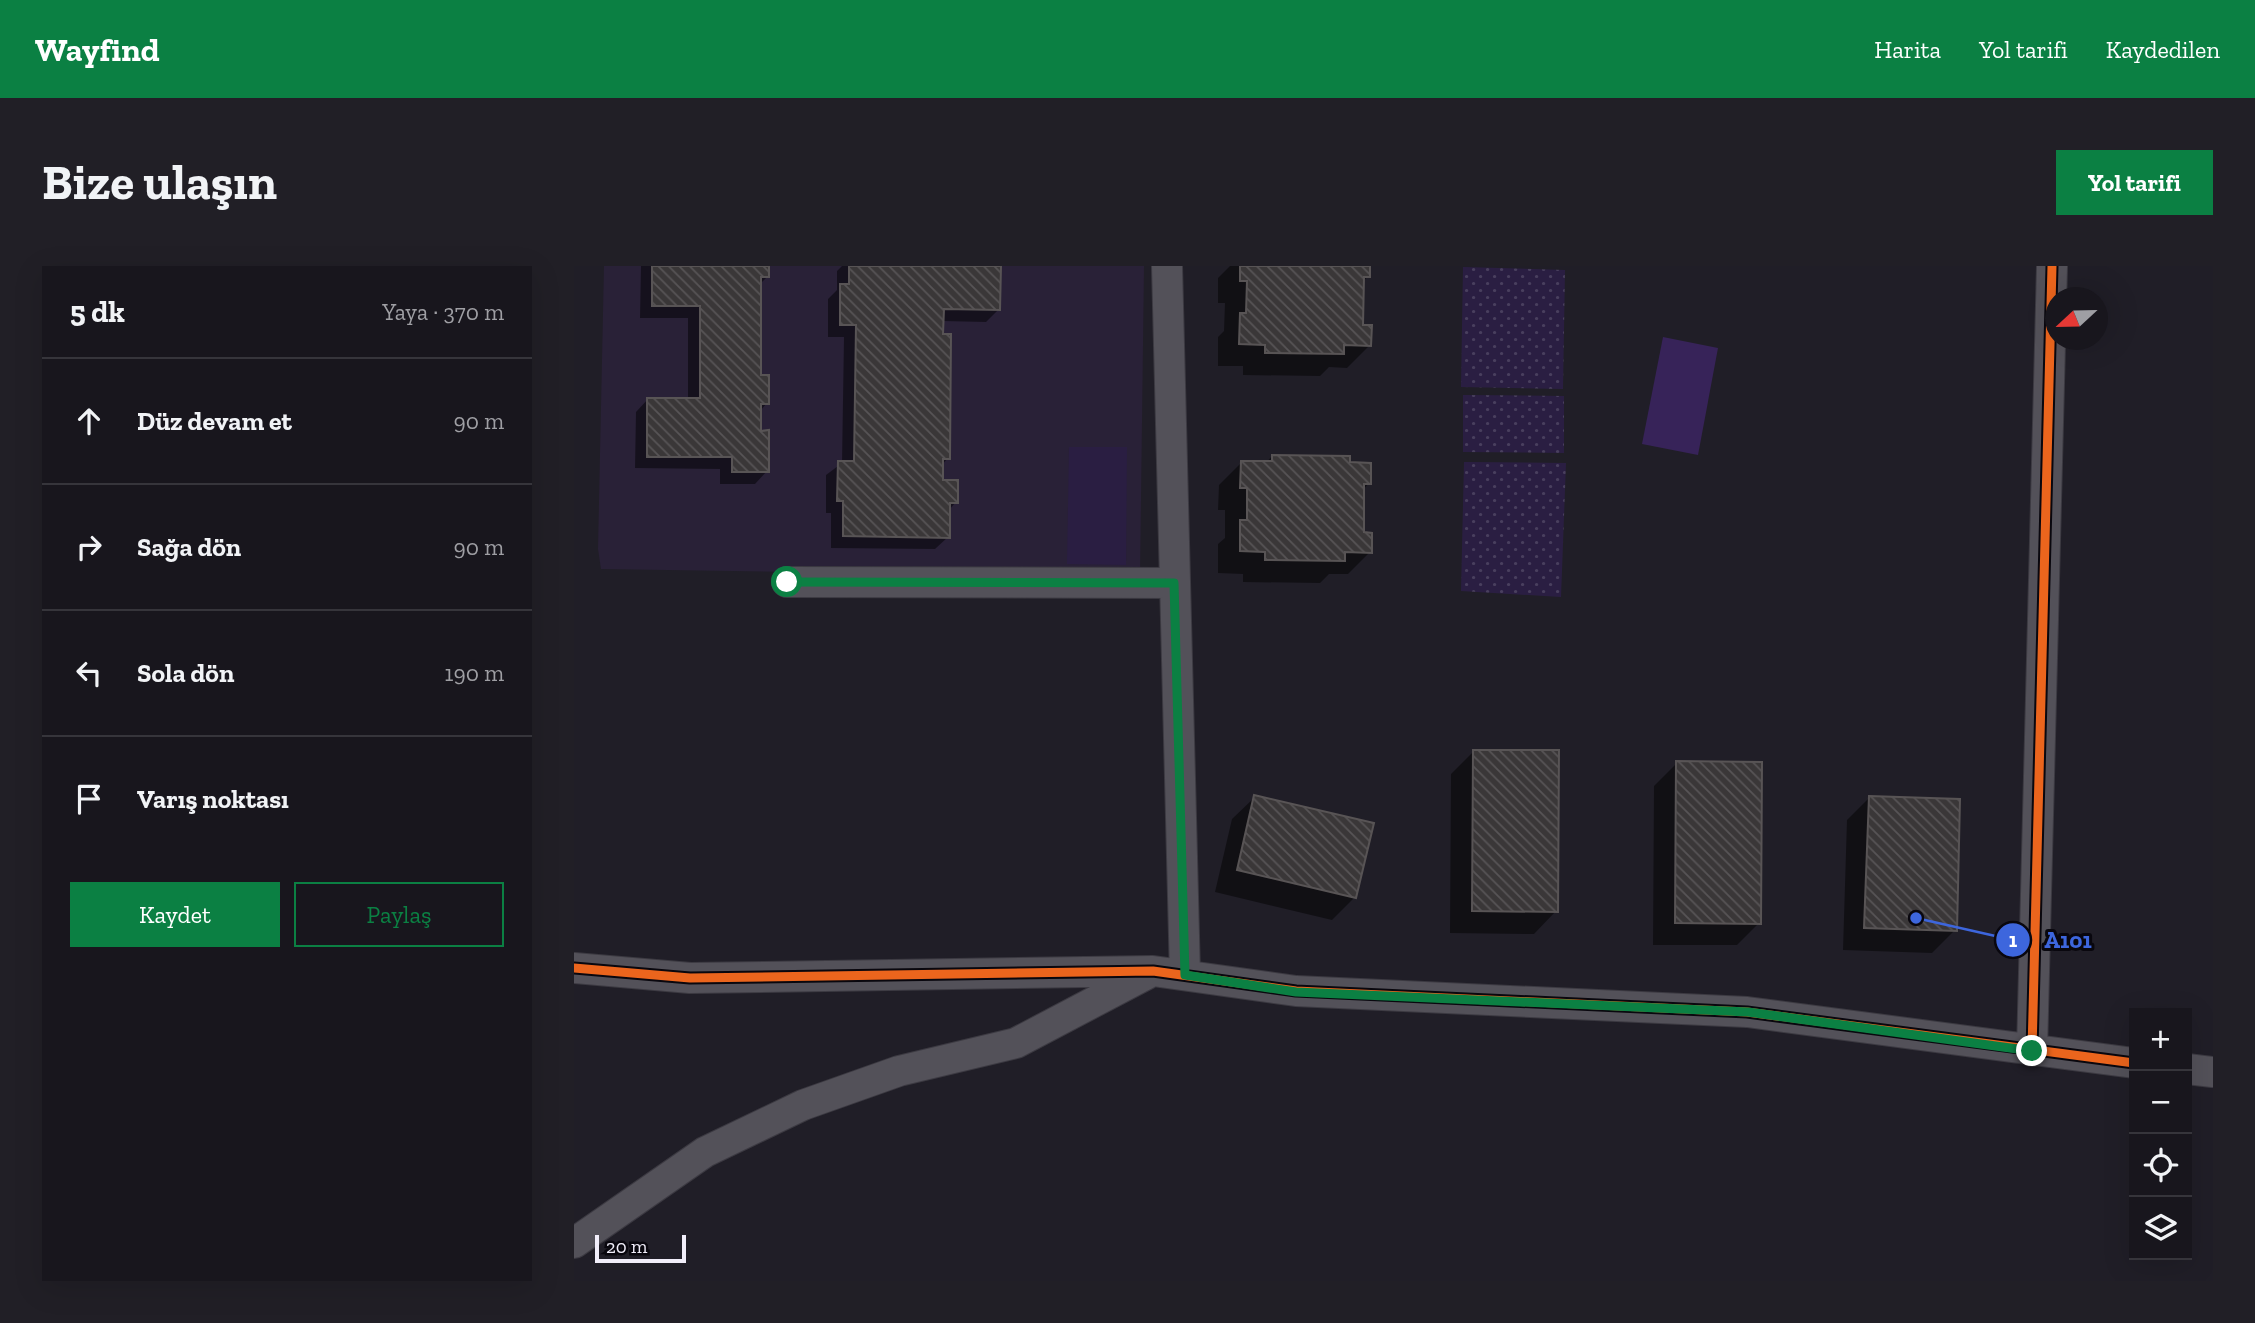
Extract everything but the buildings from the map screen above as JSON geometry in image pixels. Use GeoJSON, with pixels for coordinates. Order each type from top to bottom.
{"type":"FeatureCollection","features":[{"type":"Feature","properties":{"kind":"street"},"geometry":{"type":"LineString","coordinates":[[1167,266],[1185,975]]}},
{"type":"Feature","properties":{"kind":"street"},"geometry":{"type":"LineString","coordinates":[[2032,1051],[2052,266]]}},
{"type":"Feature","properties":{"kind":"street"},"geometry":{"type":"LineString","coordinates":[[787,582],[1174,583]]}},
{"type":"Feature","properties":{"kind":"street"},"geometry":{"type":"LineString","coordinates":[[574,968],[690,978],[1153,971],[1296,992],[1748,1012],[2129,1062]]}},
{"type":"Feature","properties":{"kind":"street"},"geometry":{"type":"LineString","coordinates":[[574,1243],[705,1152],[803,1105],[899,1072],[1016,1043],[1153,971]]}},
{"type":"Feature","properties":{"kind":"street"},"geometry":{"type":"LineString","coordinates":[[2192,1070],[2213,1072]]}},
{"type":"Feature","properties":{"kind":"shaded area"},"geometry":{"type":"Polygon","coordinates":[[[604,266],[1144,266],[1140,577],[601,569],[598,549],[604,266]]]}},
{"type":"Feature","properties":{"kind":"shaded area"},"geometry":{"type":"Polygon","coordinates":[[[1463,267],[1565,270],[1563,389],[1461,387],[1463,267]]]}},
{"type":"Feature","properties":{"kind":"shaded area"},"geometry":{"type":"Polygon","coordinates":[[[1663,337],[1718,348],[1698,455],[1642,444],[1663,337]]]}},
{"type":"Feature","properties":{"kind":"shaded area"},"geometry":{"type":"Polygon","coordinates":[[[1463,395],[1564,396],[1564,453],[1463,452],[1463,395]]]}},
{"type":"Feature","properties":{"kind":"shaded area"},"geometry":{"type":"Polygon","coordinates":[[[1069,447],[1127,447],[1126,565],[1067,564],[1069,447]]]}},
{"type":"Feature","properties":{"kind":"shaded area"},"geometry":{"type":"Polygon","coordinates":[[[1464,462],[1566,463],[1561,597],[1461,591],[1464,462]]]}},
{"type":"Feature","properties":{"kind":"cycle path"},"geometry":{"type":"LineString","coordinates":[[2032,1051],[2052,266]]}},
{"type":"Feature","properties":{"kind":"cycle path"},"geometry":{"type":"LineString","coordinates":[[574,968],[690,978],[1153,971],[1296,991],[1747,1012],[2129,1062]]}},
{"type":"Feature","properties":{"kind":"place","name":"A101"},"geometry":{"type":"Point","coordinates":[1916,918]}},
{"type":"Feature","properties":{"kind":"route"},"geometry":{"type":"LineString","coordinates":[[787,582],[1174,583],[1185,975],[1296,992],[1748,1012],[2032,1051]]}}]}
